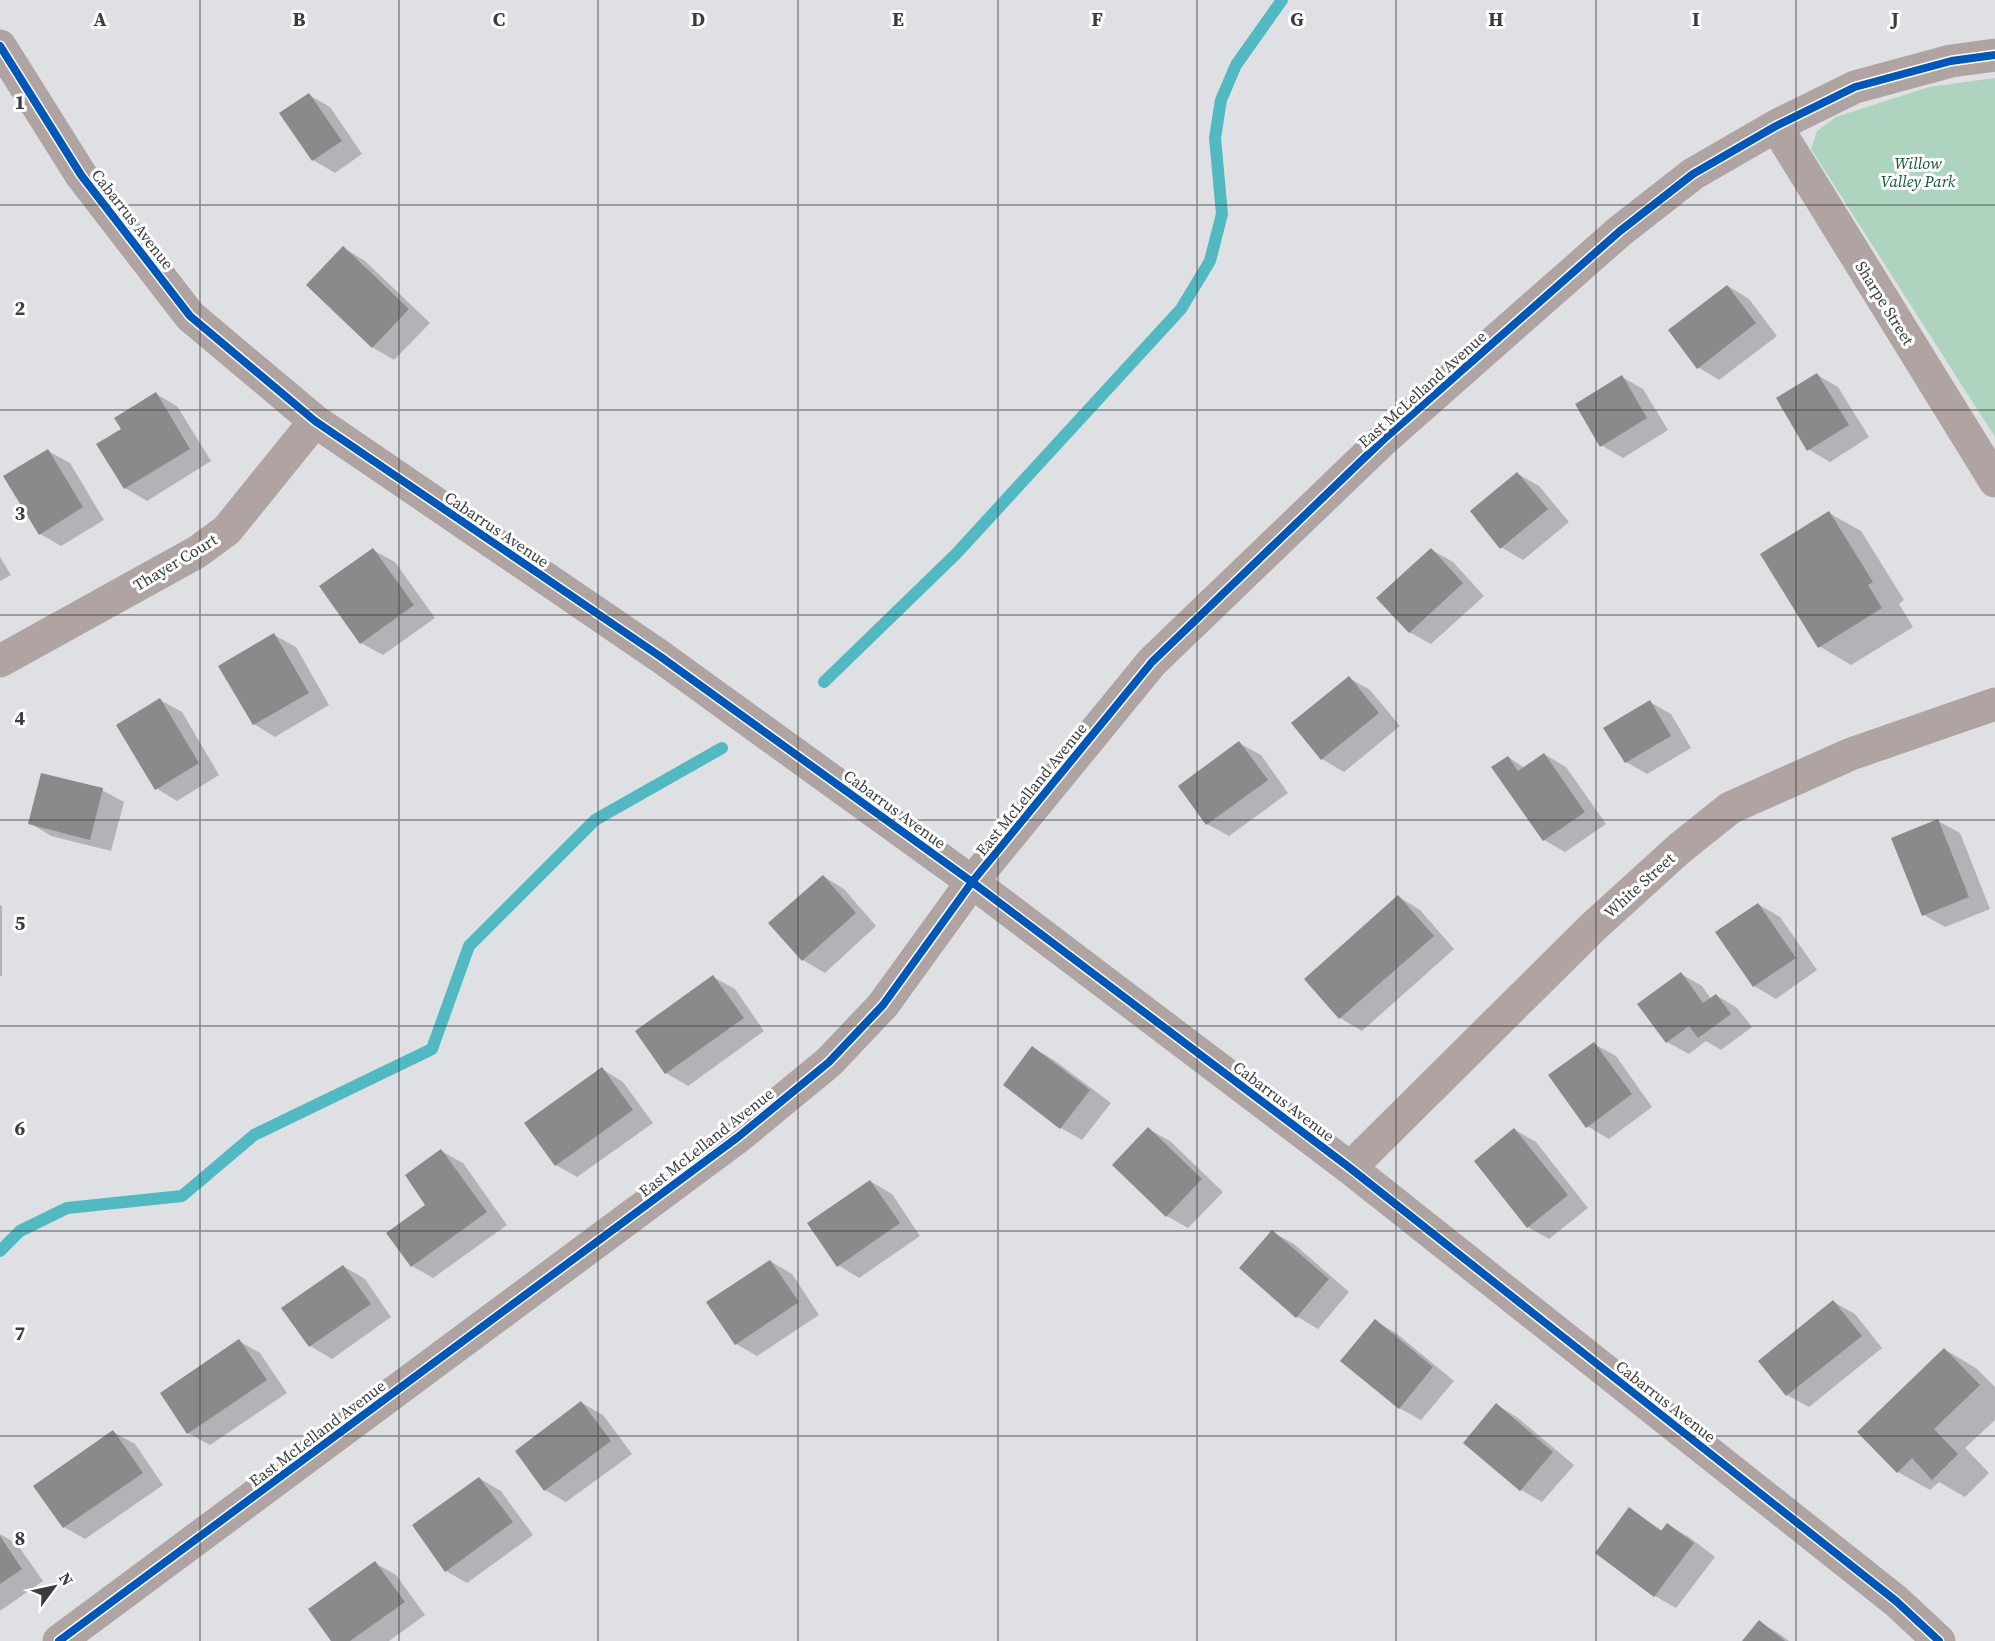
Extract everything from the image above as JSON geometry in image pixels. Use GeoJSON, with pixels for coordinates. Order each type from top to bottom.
{"type":"FeatureCollection","features":[{"type":"Feature","properties":{"kind":"street","name":"Cabarrus Avenue"},"geometry":{"type":"LineString","coordinates":[[0,46],[81,175],[190,316],[315,421],[661,657],[972,882],[1350,1168],[1896,1601],[1939,1641]]}},
{"type":"Feature","properties":{"kind":"street","name":"East McLelland Avenue"},"geometry":{"type":"LineString","coordinates":[[59,1641],[738,1137],[829,1062],[883,1005],[972,882],[1152,662],[1384,440],[1620,231],[1693,174],[1776,126],[1855,87],[1952,61],[1995,55]]}},
{"type":"Feature","properties":{"kind":"street","name":"Sharpe Street"},"geometry":{"type":"LineString","coordinates":[[1776,126],[1995,481]]}},
{"type":"Feature","properties":{"kind":"street","name":"Thayer Court"},"geometry":{"type":"LineString","coordinates":[[0,661],[197,552],[227,530],[315,421]]}},
{"type":"Feature","properties":{"kind":"street","name":"White Street"},"geometry":{"type":"LineString","coordinates":[[1350,1168],[1593,927],[1680,848],[1730,808],[1851,754],[1995,704]]}},
{"type":"Feature","properties":{"kind":"green space","name":"Willow Valley Park"},"geometry":{"type":"Polygon","coordinates":[[[1995,78],[1995,437],[1811,149],[1817,131],[1836,117],[1929,87],[1995,78]]]}},
{"type":"Feature","properties":{"kind":"building"},"geometry":{"type":"Polygon","coordinates":[[[309,93],[342,141],[312,161],[279,113],[309,93]]]}},
{"type":"Feature","properties":{"kind":"building"},"geometry":{"type":"Polygon","coordinates":[[[343,246],[409,309],[372,348],[306,285],[343,246]]]}},
{"type":"Feature","properties":{"kind":"building"},"geometry":{"type":"Polygon","coordinates":[[[1727,285],[1756,323],[1697,369],[1668,330],[1727,285]]]}},
{"type":"Feature","properties":{"kind":"building"},"geometry":{"type":"Polygon","coordinates":[[[1817,373],[1849,425],[1807,451],[1776,398],[1817,373]]]}},
{"type":"Feature","properties":{"kind":"building"},"geometry":{"type":"Polygon","coordinates":[[[1622,375],[1647,418],[1600,447],[1575,404],[1622,375]]]}},
{"type":"Feature","properties":{"kind":"building"},"geometry":{"type":"Polygon","coordinates":[[[156,392],[190,449],[124,489],[96,444],[121,429],[114,418],[156,392]]]}},
{"type":"Feature","properties":{"kind":"building"},"geometry":{"type":"Polygon","coordinates":[[[48,449],[83,507],[39,535],[3,476],[48,449]]]}},
{"type":"Feature","properties":{"kind":"building"},"geometry":{"type":"Polygon","coordinates":[[[1517,472],[1548,509],[1500,549],[1470,511],[1517,472]]]}},
{"type":"Feature","properties":{"kind":"building"},"geometry":{"type":"Polygon","coordinates":[[[1829,511],[1873,582],[1868,585],[1882,608],[1818,648],[1760,554],[1829,511]]]}},
{"type":"Feature","properties":{"kind":"building"},"geometry":{"type":"Polygon","coordinates":[[[373,548],[414,605],[360,644],[319,586],[373,548]]]}},
{"type":"Feature","properties":{"kind":"building"},"geometry":{"type":"Polygon","coordinates":[[[1431,548],[1463,583],[1409,633],[1376,598],[1431,548]]]}},
{"type":"Feature","properties":{"kind":"building"},"geometry":{"type":"Polygon","coordinates":[[[274,633],[309,693],[253,725],[218,666],[274,633]]]}},
{"type":"Feature","properties":{"kind":"building"},"geometry":{"type":"Polygon","coordinates":[[[1349,676],[1379,713],[1321,760],[1291,723],[1349,676]]]}},
{"type":"Feature","properties":{"kind":"building"},"geometry":{"type":"Polygon","coordinates":[[[160,698],[199,763],[155,790],[116,725],[160,698]]]}},
{"type":"Feature","properties":{"kind":"building"},"geometry":{"type":"Polygon","coordinates":[[[1650,700],[1671,736],[1625,763],[1603,728],[1650,700]]]}},
{"type":"Feature","properties":{"kind":"building"},"geometry":{"type":"Polygon","coordinates":[[[1239,741],[1268,780],[1206,825],[1178,786],[1239,741]]]}},
{"type":"Feature","properties":{"kind":"building"},"geometry":{"type":"Polygon","coordinates":[[[1544,753],[1585,812],[1543,841],[1491,767],[1508,756],[1518,771],[1544,753]]]}},
{"type":"Feature","properties":{"kind":"building"},"geometry":{"type":"Polygon","coordinates":[[[41,773],[103,788],[90,840],[28,824],[41,773]]]}},
{"type":"Feature","properties":{"kind":"building"},"geometry":{"type":"Polygon","coordinates":[[[1938,819],[1969,897],[1922,916],[1891,838],[1938,819]]]}},
{"type":"Feature","properties":{"kind":"building"},"geometry":{"type":"Polygon","coordinates":[[[823,875],[856,913],[802,961],[768,923],[823,875]]]}},
{"type":"Feature","properties":{"kind":"building"},"geometry":{"type":"Polygon","coordinates":[[[1398,895],[1434,936],[1339,1019],[1304,979],[1398,895]]]}},
{"type":"Feature","properties":{"kind":"building"},"geometry":{"type":"Polygon","coordinates":[[[1758,903],[1796,958],[1753,987],[1715,932],[1758,903]]]}},
{"type":"Feature","properties":{"kind":"building"},"geometry":{"type":"Polygon","coordinates":[[[1681,972],[1703,1003],[1716,994],[1731,1014],[1698,1038],[1689,1026],[1666,1043],[1637,1004],[1681,972]]]}},
{"type":"Feature","properties":{"kind":"building"},"geometry":{"type":"Polygon","coordinates":[[[713,975],[744,1018],[665,1074],[635,1031],[713,975]]]}},
{"type":"Feature","properties":{"kind":"building"},"geometry":{"type":"Polygon","coordinates":[[[1594,1042],[1632,1094],[1586,1128],[1548,1075],[1594,1042]]]}},
{"type":"Feature","properties":{"kind":"building"},"geometry":{"type":"Polygon","coordinates":[[[1032,1046],[1090,1090],[1060,1129],[1003,1085],[1032,1046]]]}},
{"type":"Feature","properties":{"kind":"building"},"geometry":{"type":"Polygon","coordinates":[[[602,1067],[633,1110],[555,1166],[524,1123],[602,1067]]]}},
{"type":"Feature","properties":{"kind":"building"},"geometry":{"type":"Polygon","coordinates":[[[1148,1127],[1202,1179],[1166,1217],[1112,1165],[1148,1127]]]}},
{"type":"Feature","properties":{"kind":"building"},"geometry":{"type":"Polygon","coordinates":[[[1514,1128],[1568,1195],[1527,1228],[1474,1161],[1514,1128]]]}},
{"type":"Feature","properties":{"kind":"building"},"geometry":{"type":"Polygon","coordinates":[[[441,1149],[487,1212],[411,1267],[386,1233],[425,1205],[405,1175],[441,1149]]]}},
{"type":"Feature","properties":{"kind":"building"},"geometry":{"type":"Polygon","coordinates":[[[870,1180],[900,1223],[837,1267],[807,1223],[870,1180]]]}},
{"type":"Feature","properties":{"kind":"building"},"geometry":{"type":"Polygon","coordinates":[[[1272,1230],[1329,1279],[1296,1318],[1239,1268],[1272,1230]]]}},
{"type":"Feature","properties":{"kind":"building"},"geometry":{"type":"Polygon","coordinates":[[[770,1260],[799,1302],[735,1345],[706,1302],[770,1260]]]}},
{"type":"Feature","properties":{"kind":"building"},"geometry":{"type":"Polygon","coordinates":[[[343,1265],[371,1304],[309,1347],[281,1308],[343,1265]]]}},
{"type":"Feature","properties":{"kind":"building"},"geometry":{"type":"Polygon","coordinates":[[[1833,1300],[1862,1336],[1786,1396],[1758,1361],[1833,1300]]]}},
{"type":"Feature","properties":{"kind":"building"},"geometry":{"type":"Polygon","coordinates":[[[1375,1319],[1433,1367],[1399,1409],[1340,1361],[1375,1319]]]}},
{"type":"Feature","properties":{"kind":"building"},"geometry":{"type":"Polygon","coordinates":[[[239,1339],[267,1380],[187,1434],[160,1393],[239,1339]]]}},
{"type":"Feature","properties":{"kind":"building"},"geometry":{"type":"Polygon","coordinates":[[[1944,1348],[1980,1385],[1934,1429],[1958,1454],[1932,1480],[1912,1458],[1897,1473],[1857,1432],[1944,1348]]]}},
{"type":"Feature","properties":{"kind":"building"},"geometry":{"type":"Polygon","coordinates":[[[581,1401],[611,1441],[544,1491],[515,1451],[581,1401]]]}},
{"type":"Feature","properties":{"kind":"building"},"geometry":{"type":"Polygon","coordinates":[[[1496,1403],[1553,1452],[1520,1491],[1463,1443],[1496,1403]]]}},
{"type":"Feature","properties":{"kind":"building"},"geometry":{"type":"Polygon","coordinates":[[[113,1430],[143,1473],[63,1528],[33,1486],[113,1430]]]}},
{"type":"Feature","properties":{"kind":"building"},"geometry":{"type":"Polygon","coordinates":[[[479,1477],[513,1522],[445,1572],[412,1525],[479,1477]]]}},
{"type":"Feature","properties":{"kind":"building"},"geometry":{"type":"Polygon","coordinates":[[[1629,1507],[1661,1531],[1667,1523],[1694,1543],[1654,1597],[1595,1553],[1629,1507]]]}},
{"type":"Feature","properties":{"kind":"building"},"geometry":{"type":"Polygon","coordinates":[[[0,1536],[22,1569],[0,1584],[0,1536]]]}},
{"type":"Feature","properties":{"kind":"building"},"geometry":{"type":"Polygon","coordinates":[[[375,1561],[405,1602],[350,1641],[331,1641],[308,1609],[375,1561]]]}},
{"type":"Feature","properties":{"kind":"building"},"geometry":{"type":"Polygon","coordinates":[[[1759,1620],[1785,1641],[1742,1641],[1759,1620]]]}},
{"type":"Feature","properties":{"kind":"waterway"},"geometry":{"type":"LineString","coordinates":[[824,682],[956,554],[1181,309],[1210,261],[1222,214],[1215,138],[1221,100],[1236,65],[1282,0]]}},
{"type":"Feature","properties":{"kind":"waterway"},"geometry":{"type":"LineString","coordinates":[[0,1251],[20,1231],[67,1208],[182,1196],[254,1135],[432,1049],[469,946],[595,820],[722,748]]}},
{"type":"Feature","properties":{"kind":"cycle path"},"geometry":{"type":"LineString","coordinates":[[0,46],[81,175],[190,316],[315,421],[661,657],[972,882],[1350,1168],[1896,1601],[1939,1641]]}},
{"type":"Feature","properties":{"kind":"cycle path"},"geometry":{"type":"LineString","coordinates":[[59,1641],[738,1137],[829,1062],[883,1005],[972,882],[1152,662],[1384,439],[1620,231],[1693,174],[1776,126],[1855,87],[1951,61],[1995,55]]}}]}
